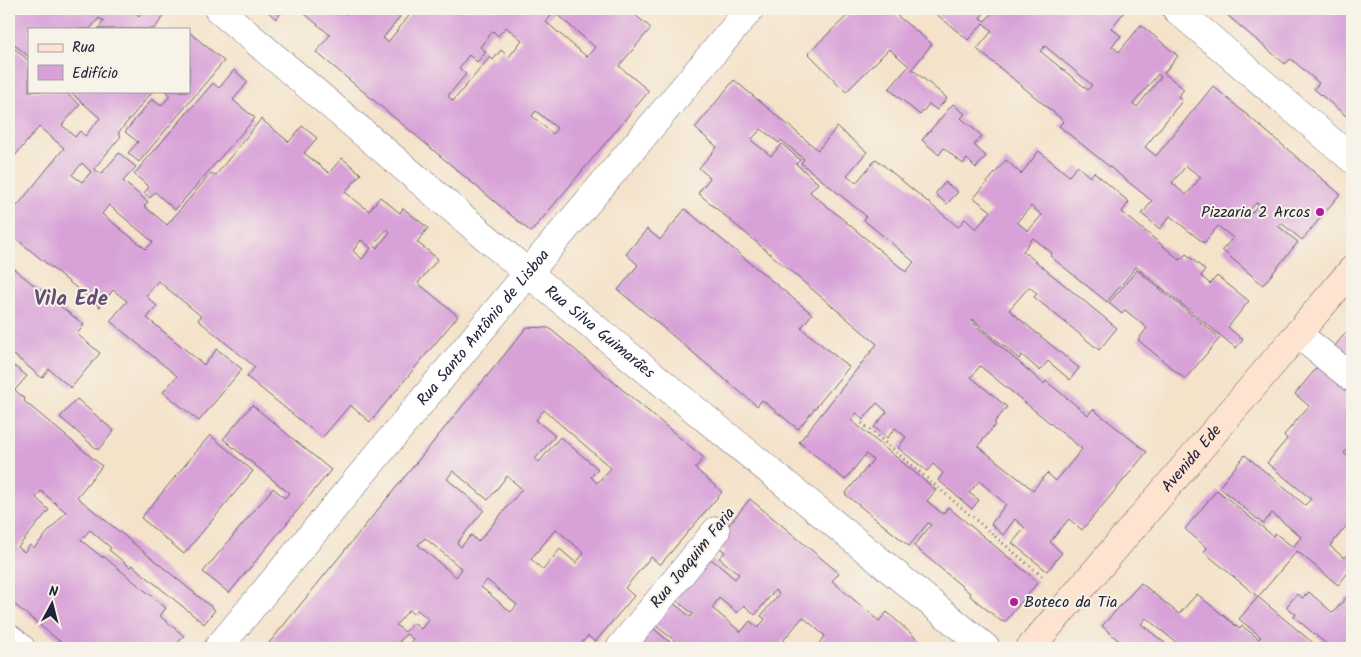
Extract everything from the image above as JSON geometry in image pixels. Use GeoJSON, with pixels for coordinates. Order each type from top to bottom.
{"type":"FeatureCollection","features":[{"type":"Feature","properties":{"kind":"main road","name":"Avenida Ede"},"geometry":{"type":"LineString","coordinates":[[1030,648],[1352,270]]}},
{"type":"Feature","properties":{"kind":"street","name":"Rua Silva Guimarães"},"geometry":{"type":"LineString","coordinates":[[218,9],[528,273],[986,648]]}},
{"type":"Feature","properties":{"kind":"street","name":"Rua Santo Antônio de Lisboa"},"geometry":{"type":"LineString","coordinates":[[218,648],[528,273],[750,9]]}},
{"type":"Feature","properties":{"kind":"street"},"geometry":{"type":"LineString","coordinates":[[1176,9],[1352,159]]}},
{"type":"Feature","properties":{"kind":"street"},"geometry":{"type":"LineString","coordinates":[[1298,334],[1352,378]]}},
{"type":"Feature","properties":{"kind":"street","name":"Rua Joaquim Faria"},"geometry":{"type":"LineString","coordinates":[[620,648],[716,531]]}},
{"type":"Feature","properties":{"kind":"street"},"geometry":{"type":"LineString","coordinates":[[9,638],[21,648]]}},
{"type":"Feature","properties":{"kind":"path"},"geometry":{"type":"LineString","coordinates":[[862,423],[1071,601]]}},
{"type":"Feature","properties":{"kind":"building"},"geometry":{"type":"Polygon","coordinates":[[[9,9],[130,9],[139,16],[144,9],[161,9],[166,13],[155,28],[99,28],[104,21],[99,18],[91,28],[28,28],[28,56],[9,40],[9,9]]]}},
{"type":"Feature","properties":{"kind":"building"},"geometry":{"type":"Polygon","coordinates":[[[265,9],[284,9],[276,19],[265,9]]]}},
{"type":"Feature","properties":{"kind":"building"},"geometry":{"type":"Polygon","coordinates":[[[299,9],[340,9],[347,14],[352,9],[390,9],[400,17],[383,38],[388,42],[409,16],[405,12],[408,9],[628,9],[651,28],[619,66],[649,91],[531,232],[316,52],[330,35],[299,9]],[[554,12],[546,22],[587,57],[595,47],[554,12]],[[506,27],[498,36],[493,31],[480,47],[486,52],[477,62],[469,55],[459,68],[466,74],[448,96],[453,101],[490,57],[493,60],[501,50],[509,57],[522,40],[506,27]],[[536,111],[532,116],[553,134],[557,128],[536,111]]]}},
{"type":"Feature","properties":{"kind":"building"},"geometry":{"type":"Polygon","coordinates":[[[841,9],[889,9],[932,44],[912,69],[947,98],[937,110],[929,104],[920,115],[889,89],[909,66],[889,49],[846,92],[808,53],[848,15],[841,9]]]}},
{"type":"Feature","properties":{"kind":"building"},"geometry":{"type":"Polygon","coordinates":[[[930,9],[987,9],[980,18],[985,21],[995,9],[1122,9],[1125,11],[1111,28],[1121,36],[1112,46],[1119,52],[1141,25],[1178,56],[1164,73],[1184,89],[1178,97],[1182,101],[1145,147],[1156,156],[1213,86],[1340,194],[1302,240],[1281,223],[1278,226],[1298,242],[1263,285],[1222,250],[1233,238],[1218,226],[1204,243],[1170,216],[1160,229],[1142,214],[1152,201],[1059,126],[1064,121],[977,49],[992,31],[983,23],[968,40],[930,9]],[[1045,46],[1040,51],[1088,90],[1092,85],[1045,46]],[[1158,74],[1133,104],[1137,107],[1161,77],[1158,74]],[[1186,166],[1172,183],[1186,195],[1201,177],[1186,166]],[[1256,203],[1245,216],[1247,218],[1259,204],[1256,203]]]}},
{"type":"Feature","properties":{"kind":"building"},"geometry":{"type":"Polygon","coordinates":[[[1220,9],[1352,9],[1352,121],[1314,89],[1319,83],[1291,59],[1285,64],[1220,9]]]}},
{"type":"Feature","properties":{"kind":"building"},"geometry":{"type":"Polygon","coordinates":[[[190,33],[224,61],[139,162],[128,153],[138,142],[125,132],[152,99],[161,106],[170,96],[166,92],[190,92],[190,33]]]}},
{"type":"Feature","properties":{"kind":"building"},"geometry":{"type":"Polygon","coordinates":[[[9,44],[28,60],[28,92],[65,92],[80,105],[62,125],[75,137],[80,131],[85,136],[100,118],[70,92],[152,92],[118,133],[121,136],[94,169],[101,174],[119,153],[136,167],[123,181],[148,202],[144,206],[167,225],[211,173],[215,176],[261,119],[289,142],[302,126],[317,138],[304,153],[329,173],[342,158],[361,174],[345,192],[369,211],[380,197],[400,213],[403,208],[428,228],[417,242],[438,259],[418,283],[458,316],[370,422],[350,405],[322,438],[247,377],[255,367],[198,320],[201,316],[158,281],[146,296],[157,306],[147,318],[204,365],[217,349],[242,369],[199,421],[163,392],[177,376],[110,321],[127,301],[113,290],[100,307],[9,233],[9,216],[64,148],[39,127],[9,163],[9,44]],[[82,163],[72,175],[82,182],[91,172],[82,163]],[[109,205],[102,214],[146,249],[153,242],[109,205]],[[387,229],[373,245],[377,248],[390,232],[387,229]],[[361,240],[353,251],[362,259],[371,248],[361,240]]]}},
{"type":"Feature","properties":{"kind":"building"},"geometry":{"type":"Polygon","coordinates":[[[234,70],[248,82],[233,100],[255,118],[175,210],[155,192],[150,198],[144,193],[149,187],[134,174],[213,83],[219,88],[234,70]]]}},
{"type":"Feature","properties":{"kind":"building"},"geometry":{"type":"Polygon","coordinates":[[[734,80],[818,150],[837,127],[867,152],[847,175],[856,183],[876,159],[958,227],[965,219],[976,229],[991,211],[974,198],[1006,160],[1021,174],[1039,151],[1069,176],[1077,166],[1090,177],[1094,172],[1129,202],[1122,212],[1180,260],[1186,254],[1205,270],[1201,276],[1210,284],[1217,276],[1249,301],[1228,327],[1243,340],[1236,348],[1136,267],[1107,302],[1050,256],[1052,253],[1033,238],[1023,251],[1117,328],[1099,350],[1034,297],[1037,293],[1029,287],[1009,310],[1079,368],[1070,380],[1048,361],[1040,371],[1022,355],[1019,359],[972,319],[971,321],[1044,384],[1046,381],[1088,415],[1093,409],[1147,452],[1082,530],[1069,519],[1050,542],[1062,553],[1047,571],[1012,543],[1025,528],[1015,519],[1003,535],[991,524],[1006,504],[979,481],[969,493],[979,500],[972,509],[938,480],[943,473],[933,464],[927,471],[898,448],[906,437],[895,428],[887,438],[874,427],[887,412],[877,403],[863,420],[857,413],[851,420],[936,490],[927,501],[943,514],[948,507],[1038,582],[1005,622],[1001,621],[914,546],[931,525],[928,523],[909,546],[845,494],[873,460],[866,454],[845,480],[799,442],[877,344],[698,193],[710,178],[699,168],[717,147],[695,128],[734,80]],[[761,129],[751,140],[771,156],[782,144],[800,160],[796,164],[818,183],[810,192],[906,272],[914,262],[864,220],[866,216],[801,163],[804,159],[781,140],[779,143],[761,129]],[[1031,206],[1017,222],[1028,231],[1042,215],[1031,206]],[[980,366],[971,377],[1007,407],[978,446],[1033,490],[1047,473],[1056,481],[1082,449],[980,366]]]}},
{"type":"Feature","properties":{"kind":"building"},"geometry":{"type":"Polygon","coordinates":[[[953,104],[965,114],[961,118],[982,136],[974,145],[986,156],[976,168],[967,159],[963,164],[944,148],[939,155],[922,140],[953,104]]]}},
{"type":"Feature","properties":{"kind":"building"},"geometry":{"type":"Polygon","coordinates":[[[945,182],[958,192],[947,204],[935,194],[945,182]]]}},
{"type":"Feature","properties":{"kind":"building"},"geometry":{"type":"Polygon","coordinates":[[[685,209],[812,314],[801,328],[849,367],[798,429],[762,400],[757,406],[618,290],[638,265],[626,254],[647,229],[660,240],[685,209]]]}},
{"type":"Feature","properties":{"kind":"building"},"geometry":{"type":"Polygon","coordinates":[[[9,265],[84,325],[77,334],[100,353],[71,388],[49,369],[42,378],[9,351],[9,265]]]}},
{"type":"Feature","properties":{"kind":"building"},"geometry":{"type":"Polygon","coordinates":[[[1137,270],[1220,338],[1185,379],[1138,340],[1147,328],[1125,310],[1122,314],[1109,303],[1137,270]]]}},
{"type":"Feature","properties":{"kind":"building"},"geometry":{"type":"Polygon","coordinates":[[[1352,325],[1352,362],[1334,347],[1352,325]]]}},
{"type":"Feature","properties":{"kind":"building"},"geometry":{"type":"Polygon","coordinates":[[[527,327],[549,328],[704,458],[695,468],[722,492],[660,565],[651,557],[625,588],[634,596],[595,642],[588,636],[577,648],[405,648],[413,639],[406,634],[394,648],[265,648],[527,327]],[[544,410],[536,420],[555,436],[535,459],[539,462],[560,437],[598,469],[591,477],[597,483],[611,468],[544,410]],[[453,471],[447,479],[484,510],[457,543],[461,547],[471,535],[478,542],[522,489],[507,476],[488,500],[453,471]],[[556,529],[531,559],[543,570],[560,549],[576,563],[584,553],[556,529]],[[425,538],[418,545],[456,577],[462,569],[425,538]],[[487,580],[481,587],[511,612],[517,605],[487,580]],[[409,610],[396,625],[405,632],[414,623],[421,629],[429,619],[417,610],[413,614],[409,610]]]}},
{"type":"Feature","properties":{"kind":"building"},"geometry":{"type":"Polygon","coordinates":[[[9,362],[27,376],[15,390],[25,399],[24,401],[102,466],[77,497],[215,610],[204,624],[132,565],[130,567],[109,550],[111,548],[90,530],[81,540],[166,608],[160,616],[184,636],[173,648],[68,648],[9,600],[9,362]],[[41,491],[36,498],[49,510],[18,547],[24,552],[30,545],[34,548],[66,512],[41,491]]]}},
{"type":"Feature","properties":{"kind":"building"},"geometry":{"type":"Polygon","coordinates":[[[1319,365],[1352,391],[1352,443],[1344,453],[1352,460],[1352,519],[1330,546],[1344,558],[1352,549],[1352,568],[1338,585],[1297,551],[1258,597],[1204,552],[1207,548],[1185,529],[1217,490],[1273,536],[1275,533],[1293,547],[1301,537],[1272,513],[1263,524],[1219,487],[1245,455],[1305,505],[1311,499],[1267,463],[1287,439],[1284,435],[1309,406],[1295,394],[1319,365]]]}},
{"type":"Feature","properties":{"kind":"building"},"geometry":{"type":"Polygon","coordinates":[[[77,399],[114,431],[98,450],[60,417],[77,399]]]}},
{"type":"Feature","properties":{"kind":"building"},"geometry":{"type":"Polygon","coordinates":[[[252,405],[331,470],[229,593],[203,572],[273,488],[285,498],[289,493],[223,439],[252,405]]]}},
{"type":"Feature","properties":{"kind":"building"},"geometry":{"type":"Polygon","coordinates":[[[210,435],[253,471],[184,554],[141,518],[210,435]]]}},
{"type":"Feature","properties":{"kind":"building"},"geometry":{"type":"Polygon","coordinates":[[[750,499],[839,573],[832,581],[879,621],[887,612],[927,648],[815,648],[825,636],[803,617],[781,643],[787,648],[684,648],[650,621],[668,599],[691,617],[693,614],[671,596],[705,554],[735,579],[739,574],[719,558],[725,552],[714,543],[750,499]],[[775,590],[755,615],[744,605],[737,613],[719,598],[712,608],[741,632],[750,621],[758,628],[765,619],[761,616],[779,594],[775,590]]]}},
{"type":"Feature","properties":{"kind":"building"},"geometry":{"type":"Polygon","coordinates":[[[1141,583],[1179,614],[1197,594],[1240,629],[1242,626],[1259,639],[1261,637],[1239,619],[1258,597],[1319,648],[1183,648],[1146,618],[1141,624],[1171,648],[1127,648],[1102,626],[1141,583]]]}},
{"type":"Feature","properties":{"kind":"building"},"geometry":{"type":"Polygon","coordinates":[[[1309,592],[1333,613],[1347,596],[1352,601],[1352,648],[1331,648],[1294,617],[1296,614],[1286,607],[1297,594],[1303,598],[1309,592]]]}},
{"type":"Feature","properties":{"kind":"building"},"geometry":{"type":"Polygon","coordinates":[[[648,624],[677,648],[638,648],[632,644],[648,624]]]}},
{"type":"Feature","properties":{"kind":"place","name":"Pizzaria 2 Arcos"},"geometry":{"type":"Point","coordinates":[1320,212]}},
{"type":"Feature","properties":{"kind":"place","name":"Boteco da Tia"},"geometry":{"type":"Point","coordinates":[1014,602]}},
{"type":"Feature","properties":{"kind":"district","name":"Vila Ede"},"geometry":{"type":"Point","coordinates":[71,299]}}]}
